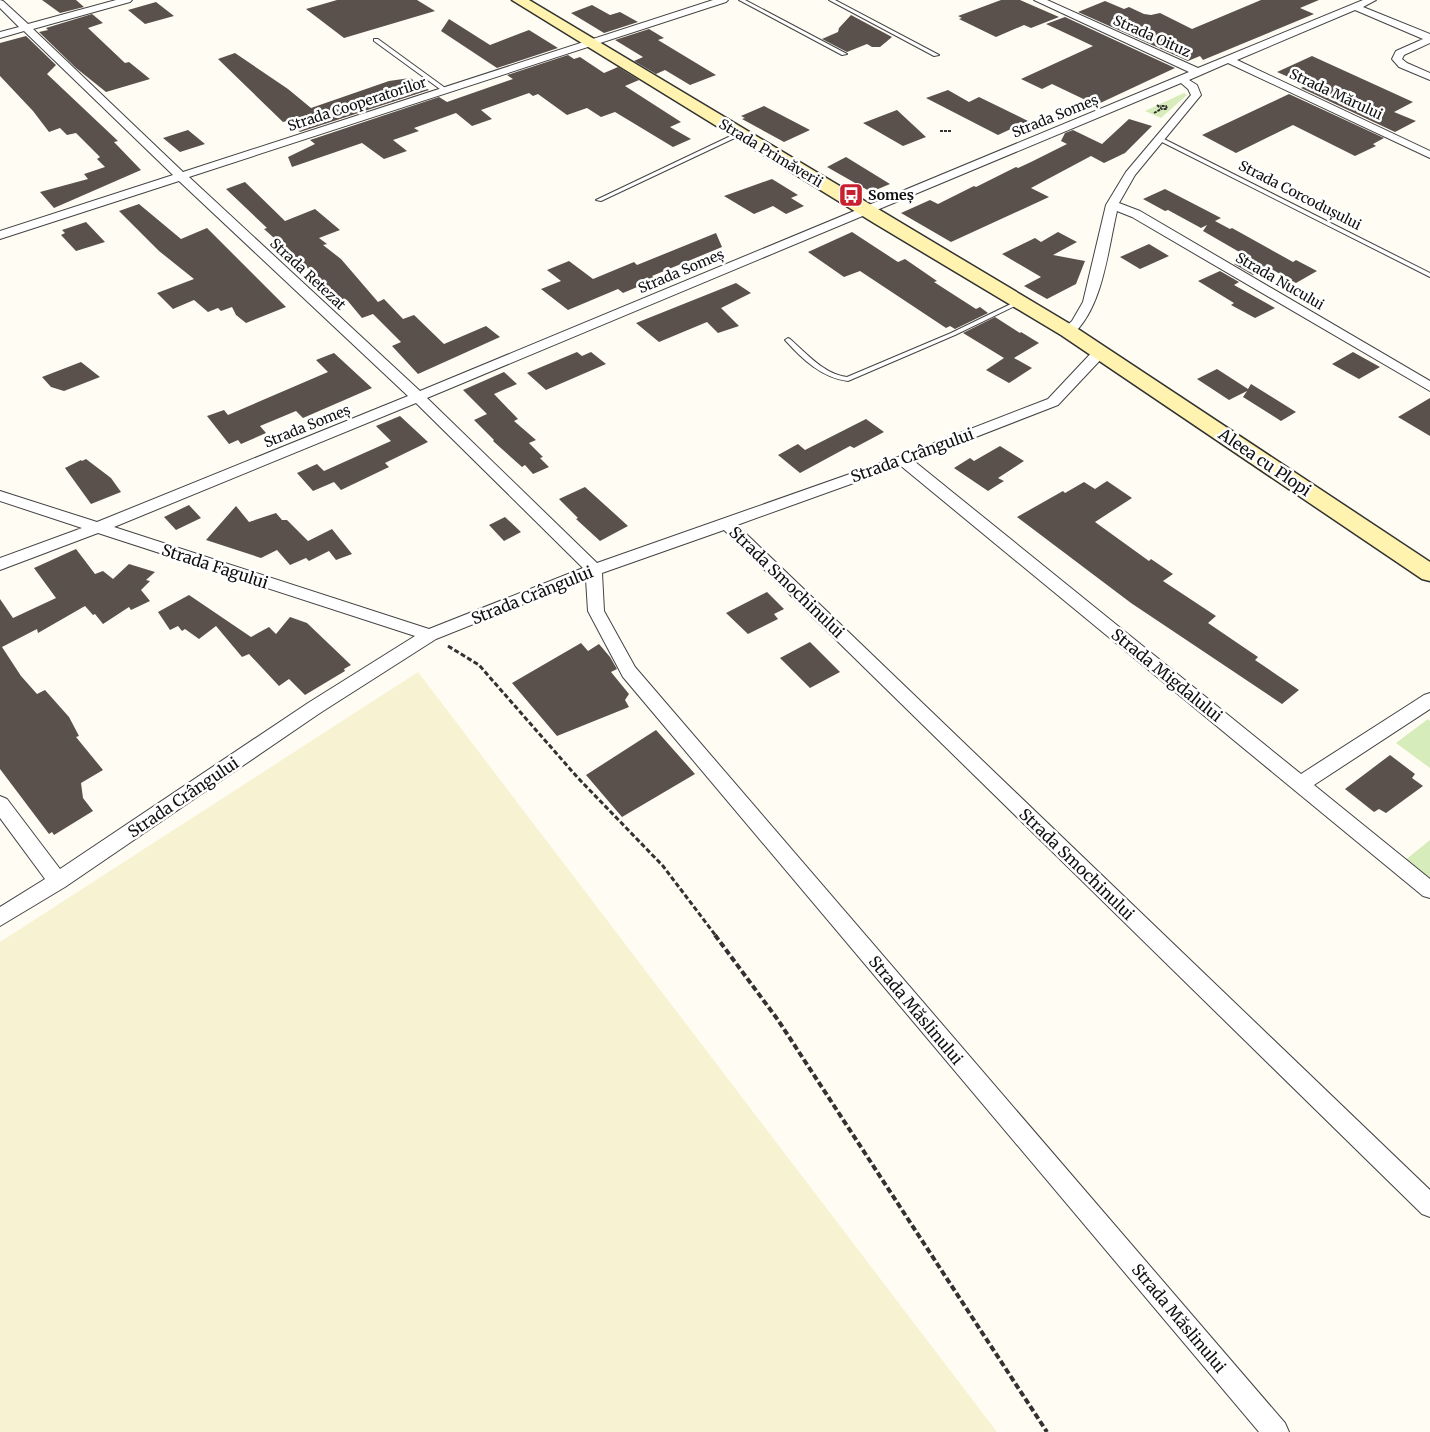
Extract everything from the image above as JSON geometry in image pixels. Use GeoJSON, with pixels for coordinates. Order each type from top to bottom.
{"type":"FeatureCollection","features":[{"type":"Feature","properties":{"kind":"street"},"geometry":{"type":"LineString","coordinates":[[0,35],[127,0]]}},
{"type":"Feature","properties":{"kind":"street","name":"Strada Primăverii"},"geometry":{"type":"LineString","coordinates":[[519,0],[1100,352]]}},
{"type":"Feature","properties":{"kind":"street","name":"Strada Cooperatorilor"},"geometry":{"type":"LineString","coordinates":[[0,235],[723,0]]}},
{"type":"Feature","properties":{"kind":"street","name":"Strada Oituz"},"geometry":{"type":"LineString","coordinates":[[1039,0],[1199,73]]}},
{"type":"Feature","properties":{"kind":"street","name":"Strada Someș"},"geometry":{"type":"LineString","coordinates":[[0,564],[97,528],[418,397],[865,210],[1183,80],[1371,0]]}},
{"type":"Feature","properties":{"kind":"street","name":"Strada Retezat"},"geometry":{"type":"LineString","coordinates":[[0,3],[181,176],[418,397],[594,570]]}},
{"type":"Feature","properties":{"kind":"street"},"geometry":{"type":"LineString","coordinates":[[1356,6],[1430,38]]}},
{"type":"Feature","properties":{"kind":"street"},"geometry":{"type":"LineString","coordinates":[[1430,38],[1400,53],[1397,59],[1403,65],[1430,77]]}},
{"type":"Feature","properties":{"kind":"street","name":"Strada Mărului"},"geometry":{"type":"LineString","coordinates":[[1230,60],[1430,155]]}},
{"type":"Feature","properties":{"kind":"street"},"geometry":{"type":"LineString","coordinates":[[1068,331],[1077,323],[1089,302],[1112,205],[1130,174],[1158,138],[1196,95],[1193,87],[1183,80]]}},
{"type":"Feature","properties":{"kind":"street","name":"Strada Nucului"},"geometry":{"type":"LineString","coordinates":[[1112,205],[1136,214],[1430,387]]}},
{"type":"Feature","properties":{"kind":"street","name":"Strada Crângului"},"geometry":{"type":"LineString","coordinates":[[0,917],[58,881],[314,708],[430,635],[594,570],[903,460],[1053,402],[1100,352]]}},
{"type":"Feature","properties":{"kind":"street","name":"Aleea cu Plopi"},"geometry":{"type":"LineString","coordinates":[[1100,352],[1430,573]]}},
{"type":"Feature","properties":{"kind":"street","name":"Strada Migdalului"},"geometry":{"type":"LineString","coordinates":[[903,460],[1430,890]]}},
{"type":"Feature","properties":{"kind":"street","name":"Strada Fagului"},"geometry":{"type":"LineString","coordinates":[[0,496],[430,635]]}},
{"type":"Feature","properties":{"kind":"street","name":"Strada Smochinului"},"geometry":{"type":"LineString","coordinates":[[725,522],[1430,1206]]}},
{"type":"Feature","properties":{"kind":"street","name":"Strada Măslinului"},"geometry":{"type":"LineString","coordinates":[[594,570],[596,612],[629,672],[1276,1432]]}},
{"type":"Feature","properties":{"kind":"street"},"geometry":{"type":"LineString","coordinates":[[1301,784],[1430,700]]}},
{"type":"Feature","properties":{"kind":"street"},"geometry":{"type":"LineString","coordinates":[[0,804],[58,881]]}},
{"type":"Feature","properties":{"kind":"lane"},"geometry":{"type":"LineString","coordinates":[[741,0],[844,54]]}},
{"type":"Feature","properties":{"kind":"lane"},"geometry":{"type":"LineString","coordinates":[[831,0],[936,55]]}},
{"type":"Feature","properties":{"kind":"lane"},"geometry":{"type":"LineString","coordinates":[[376,40],[446,91]]}},
{"type":"Feature","properties":{"kind":"lane"},"geometry":{"type":"LineString","coordinates":[[599,200],[739,134]]}},
{"type":"Feature","properties":{"kind":"lane","name":"Strada Corcodușului"},"geometry":{"type":"LineString","coordinates":[[1158,138],[1430,275]]}},
{"type":"Feature","properties":{"kind":"lane"},"geometry":{"type":"LineString","coordinates":[[788,340],[827,372],[840,379],[848,379],[952,334],[1019,302]]}},
{"type":"Feature","properties":{"kind":"path"},"geometry":{"type":"LineString","coordinates":[[1154,113],[1162,109]]}},
{"type":"Feature","properties":{"kind":"path"},"geometry":{"type":"LineString","coordinates":[[940,131],[952,132]]}},
{"type":"Feature","properties":{"kind":"path"},"geometry":{"type":"LineString","coordinates":[[430,635],[479,665],[578,778],[663,866],[778,1020],[1048,1432]]}},
{"type":"Feature","properties":{"kind":"shaded area"},"geometry":{"type":"Polygon","coordinates":[[[418,672],[997,1432],[0,1432],[0,942],[418,672]]]}},
{"type":"Feature","properties":{"kind":"green space"},"geometry":{"type":"Polygon","coordinates":[[[1184,93],[1187,95],[1161,118],[1145,111],[1184,93]]]}},
{"type":"Feature","properties":{"kind":"green space"},"geometry":{"type":"Polygon","coordinates":[[[1428,719],[1430,721],[1430,768],[1396,743],[1428,719]]]}},
{"type":"Feature","properties":{"kind":"green space"},"geometry":{"type":"Polygon","coordinates":[[[1430,840],[1430,882],[1404,861],[1430,840]]]}},
{"type":"Feature","properties":{"kind":"building"},"geometry":{"type":"Polygon","coordinates":[[[42,0],[76,0],[84,7],[60,13],[42,0]]]}},
{"type":"Feature","properties":{"kind":"building"},"geometry":{"type":"Polygon","coordinates":[[[337,0],[417,0],[435,11],[344,38],[306,9],[337,0]]]}},
{"type":"Feature","properties":{"kind":"building"},"geometry":{"type":"Polygon","coordinates":[[[1001,0],[1020,0],[1059,17],[1031,28],[1024,25],[996,37],[959,19],[962,18],[958,16],[1001,0]]]}},
{"type":"Feature","properties":{"kind":"building"},"geometry":{"type":"Polygon","coordinates":[[[1261,0],[1319,0],[1300,8],[1314,14],[1203,60],[1200,56],[1188,61],[1078,12],[1105,1],[1124,9],[1129,7],[1144,14],[1160,13],[1192,29],[1261,0]]]}},
{"type":"Feature","properties":{"kind":"building"},"geometry":{"type":"Polygon","coordinates":[[[156,2],[174,16],[145,24],[128,10],[156,2]]]}},
{"type":"Feature","properties":{"kind":"building"},"geometry":{"type":"Polygon","coordinates":[[[592,5],[610,15],[620,12],[638,22],[604,33],[571,13],[592,5]]]}},
{"type":"Feature","properties":{"kind":"building"},"geometry":{"type":"Polygon","coordinates":[[[92,14],[103,23],[88,28],[125,63],[129,62],[150,79],[106,92],[76,68],[39,32],[48,30],[46,28],[92,14]]]}},
{"type":"Feature","properties":{"kind":"building"},"geometry":{"type":"Polygon","coordinates":[[[851,15],[892,37],[880,47],[872,47],[867,44],[847,52],[822,39],[838,32],[839,28],[851,15]]]}},
{"type":"Feature","properties":{"kind":"building"},"geometry":{"type":"Polygon","coordinates":[[[1065,17],[1175,68],[1096,105],[1052,84],[1042,89],[1021,79],[1093,46],[1046,24],[1065,17]]]}},
{"type":"Feature","properties":{"kind":"building"},"geometry":{"type":"Polygon","coordinates":[[[449,19],[490,45],[529,30],[558,48],[497,68],[441,31],[449,19]]]}},
{"type":"Feature","properties":{"kind":"building"},"geometry":{"type":"Polygon","coordinates":[[[649,29],[664,38],[658,40],[716,75],[690,85],[665,70],[656,74],[634,61],[643,57],[615,40],[649,29]]]}},
{"type":"Feature","properties":{"kind":"building"},"geometry":{"type":"Polygon","coordinates":[[[26,36],[56,65],[47,74],[118,141],[114,142],[141,170],[54,208],[40,192],[88,179],[84,174],[105,167],[97,159],[100,157],[76,133],[67,135],[60,128],[49,132],[33,111],[0,76],[0,43],[26,36]]]}},
{"type":"Feature","properties":{"kind":"building"},"geometry":{"type":"Polygon","coordinates":[[[235,53],[288,89],[311,108],[389,81],[410,78],[429,90],[300,132],[287,121],[283,122],[218,59],[235,53]]]}},
{"type":"Feature","properties":{"kind":"building"},"geometry":{"type":"Polygon","coordinates":[[[568,55],[574,59],[580,57],[604,73],[618,67],[639,80],[625,86],[681,122],[670,127],[691,139],[673,147],[615,112],[601,117],[587,108],[567,115],[538,94],[533,96],[529,93],[481,110],[492,119],[472,126],[456,113],[414,128],[419,131],[393,140],[407,151],[384,159],[362,143],[292,167],[288,157],[315,144],[310,140],[439,97],[447,102],[513,79],[507,75],[568,55]]]}},
{"type":"Feature","properties":{"kind":"building"},"geometry":{"type":"Polygon","coordinates":[[[1312,56],[1413,102],[1394,112],[1416,121],[1395,132],[1301,88],[1307,85],[1277,72],[1312,56]]]}},
{"type":"Feature","properties":{"kind":"building"},"geometry":{"type":"Polygon","coordinates":[[[948,90],[969,102],[979,97],[1028,121],[998,135],[926,98],[948,90]]]}},
{"type":"Feature","properties":{"kind":"building"},"geometry":{"type":"Polygon","coordinates":[[[1289,94],[1384,138],[1373,144],[1376,146],[1355,156],[1293,125],[1236,153],[1202,135],[1289,94]]]}},
{"type":"Feature","properties":{"kind":"building"},"geometry":{"type":"Polygon","coordinates":[[[764,106],[810,130],[784,142],[742,119],[745,118],[741,116],[764,106]]]}},
{"type":"Feature","properties":{"kind":"building"},"geometry":{"type":"Polygon","coordinates":[[[897,110],[926,137],[903,146],[863,123],[897,110]]]}},
{"type":"Feature","properties":{"kind":"building"},"geometry":{"type":"Polygon","coordinates":[[[1129,119],[1152,126],[1125,153],[1104,163],[1091,156],[1031,188],[1049,197],[951,242],[901,213],[930,200],[938,204],[1016,167],[1018,168],[1031,162],[1067,144],[1061,141],[1065,133],[1073,130],[1102,144],[1129,119]]]}},
{"type":"Feature","properties":{"kind":"building"},"geometry":{"type":"Polygon","coordinates":[[[188,130],[205,144],[180,152],[163,138],[188,130]]]}},
{"type":"Feature","properties":{"kind":"building"},"geometry":{"type":"Polygon","coordinates":[[[846,157],[890,184],[871,192],[827,167],[846,157]]]}},
{"type":"Feature","properties":{"kind":"building"},"geometry":{"type":"Polygon","coordinates":[[[772,179],[798,195],[791,198],[804,206],[786,214],[773,206],[754,214],[724,196],[772,179]]]}},
{"type":"Feature","properties":{"kind":"building"},"geometry":{"type":"Polygon","coordinates":[[[245,182],[285,221],[315,209],[340,230],[319,238],[327,244],[323,245],[341,259],[378,302],[384,299],[403,319],[414,315],[444,344],[486,326],[500,337],[418,374],[392,346],[401,342],[373,314],[362,318],[347,300],[344,301],[264,229],[267,228],[226,189],[245,182]]]}},
{"type":"Feature","properties":{"kind":"building"},"geometry":{"type":"Polygon","coordinates":[[[1165,189],[1221,218],[1215,221],[1230,229],[1232,228],[1293,262],[1296,260],[1317,271],[1296,283],[1268,267],[1253,275],[1234,264],[1248,257],[1203,231],[1207,225],[1201,228],[1143,199],[1165,189]]]}},
{"type":"Feature","properties":{"kind":"building"},"geometry":{"type":"Polygon","coordinates":[[[139,204],[181,239],[207,228],[286,307],[246,323],[236,315],[232,307],[221,311],[218,308],[208,312],[194,300],[173,309],[157,293],[194,279],[159,251],[119,211],[139,204]]]}},
{"type":"Feature","properties":{"kind":"building"},"geometry":{"type":"Polygon","coordinates":[[[86,222],[105,242],[76,251],[61,235],[65,233],[62,230],[86,222]]]}},
{"type":"Feature","properties":{"kind":"building"},"geometry":{"type":"Polygon","coordinates":[[[852,232],[898,262],[905,259],[937,281],[934,282],[976,309],[980,307],[988,313],[955,329],[950,326],[946,328],[860,271],[844,277],[808,252],[852,232]]]}},
{"type":"Feature","properties":{"kind":"building"},"geometry":{"type":"Polygon","coordinates":[[[1058,232],[1077,242],[1053,255],[1085,261],[1076,284],[1047,299],[1024,286],[1041,277],[1002,254],[1035,238],[1041,242],[1058,232]]]}},
{"type":"Feature","properties":{"kind":"building"},"geometry":{"type":"Polygon","coordinates":[[[716,233],[722,247],[652,276],[656,279],[623,293],[618,289],[568,310],[541,289],[561,281],[547,270],[569,261],[593,279],[634,262],[637,265],[716,233]]]}},
{"type":"Feature","properties":{"kind":"building"},"geometry":{"type":"Polygon","coordinates":[[[1149,244],[1169,256],[1140,269],[1120,257],[1149,244]]]}},
{"type":"Feature","properties":{"kind":"building"},"geometry":{"type":"Polygon","coordinates":[[[1220,271],[1239,282],[1234,285],[1275,308],[1255,318],[1231,305],[1234,303],[1198,281],[1220,271]]]}},
{"type":"Feature","properties":{"kind":"building"},"geometry":{"type":"Polygon","coordinates":[[[736,283],[751,293],[721,308],[739,326],[718,333],[707,322],[659,342],[636,323],[736,283]]]}},
{"type":"Feature","properties":{"kind":"building"},"geometry":{"type":"Polygon","coordinates":[[[995,317],[1039,343],[1014,358],[1032,368],[1009,383],[986,370],[1004,358],[963,333],[995,317]]]}},
{"type":"Feature","properties":{"kind":"building"},"geometry":{"type":"Polygon","coordinates":[[[577,352],[582,356],[591,352],[606,364],[546,390],[527,373],[577,352]]]}},
{"type":"Feature","properties":{"kind":"building"},"geometry":{"type":"Polygon","coordinates":[[[1353,352],[1380,367],[1359,379],[1332,364],[1353,352]]]}},
{"type":"Feature","properties":{"kind":"building"},"geometry":{"type":"Polygon","coordinates":[[[334,353],[372,388],[303,418],[296,411],[260,426],[266,433],[241,444],[238,440],[229,444],[207,416],[224,410],[228,415],[328,372],[316,360],[334,353]]]}},
{"type":"Feature","properties":{"kind":"building"},"geometry":{"type":"Polygon","coordinates":[[[81,362],[100,377],[64,391],[51,387],[42,377],[81,362]]]}},
{"type":"Feature","properties":{"kind":"building"},"geometry":{"type":"Polygon","coordinates":[[[1217,369],[1248,389],[1251,384],[1296,412],[1281,421],[1243,397],[1247,391],[1229,400],[1197,379],[1217,369]]]}},
{"type":"Feature","properties":{"kind":"building"},"geometry":{"type":"Polygon","coordinates":[[[504,372],[517,384],[494,394],[518,419],[514,421],[536,440],[529,443],[543,457],[540,458],[549,467],[533,474],[525,465],[522,467],[493,441],[474,420],[487,414],[463,390],[504,372]]]}},
{"type":"Feature","properties":{"kind":"building"},"geometry":{"type":"Polygon","coordinates":[[[1430,398],[1430,436],[1398,417],[1430,398]]]}},
{"type":"Feature","properties":{"kind":"building"},"geometry":{"type":"Polygon","coordinates":[[[400,416],[428,442],[385,463],[389,467],[341,490],[334,482],[313,491],[297,473],[317,464],[324,471],[391,441],[376,426],[400,416]]]}},
{"type":"Feature","properties":{"kind":"building"},"geometry":{"type":"Polygon","coordinates":[[[866,419],[884,432],[854,448],[850,446],[800,473],[778,455],[798,444],[805,450],[866,419]]]}},
{"type":"Feature","properties":{"kind":"building"},"geometry":{"type":"Polygon","coordinates":[[[1000,446],[1024,461],[998,478],[1004,481],[988,491],[954,468],[970,458],[974,461],[1000,446]]]}},
{"type":"Feature","properties":{"kind":"building"},"geometry":{"type":"Polygon","coordinates":[[[86,459],[111,478],[121,492],[91,504],[65,468],[86,459]]]}},
{"type":"Feature","properties":{"kind":"building"},"geometry":{"type":"Polygon","coordinates":[[[1107,481],[1132,498],[1095,522],[1149,561],[1151,559],[1173,574],[1163,581],[1216,616],[1208,623],[1258,657],[1255,660],[1299,690],[1282,704],[1131,603],[1017,517],[1063,491],[1065,493],[1084,482],[1095,489],[1107,481]]]}},
{"type":"Feature","properties":{"kind":"building"},"geometry":{"type":"Polygon","coordinates":[[[585,487],[628,526],[600,541],[576,519],[578,518],[559,499],[585,487]]]}},
{"type":"Feature","properties":{"kind":"building"},"geometry":{"type":"Polygon","coordinates":[[[189,505],[201,518],[176,530],[164,517],[189,505]]]}},
{"type":"Feature","properties":{"kind":"building"},"geometry":{"type":"Polygon","coordinates":[[[236,506],[249,522],[276,513],[282,520],[287,520],[308,541],[332,529],[352,554],[336,560],[329,551],[309,561],[306,558],[290,565],[277,550],[261,558],[206,540],[236,506]]]}},
{"type":"Feature","properties":{"kind":"building"},"geometry":{"type":"Polygon","coordinates":[[[505,517],[521,532],[504,541],[489,525],[505,517]]]}},
{"type":"Feature","properties":{"kind":"building"},"geometry":{"type":"Polygon","coordinates":[[[76,549],[95,574],[103,571],[113,579],[129,564],[155,572],[146,580],[150,581],[141,590],[150,601],[131,610],[129,607],[103,624],[85,606],[38,633],[37,629],[2,647],[21,676],[37,694],[45,690],[69,717],[79,736],[76,737],[103,770],[81,783],[83,798],[93,811],[54,835],[52,832],[49,834],[0,769],[0,599],[13,618],[56,598],[34,568],[76,549]]]}},
{"type":"Feature","properties":{"kind":"building"},"geometry":{"type":"Polygon","coordinates":[[[767,592],[784,609],[774,614],[778,619],[748,634],[726,613],[767,592]]]}},
{"type":"Feature","properties":{"kind":"building"},"geometry":{"type":"Polygon","coordinates":[[[189,595],[251,637],[269,627],[276,634],[290,617],[307,623],[351,665],[344,669],[345,671],[305,695],[289,679],[279,686],[249,654],[242,657],[216,626],[199,639],[185,629],[182,631],[178,626],[170,630],[158,612],[189,595]]]}},
{"type":"Feature","properties":{"kind":"building"},"geometry":{"type":"Polygon","coordinates":[[[810,642],[840,672],[810,688],[780,658],[810,642]]]}},
{"type":"Feature","properties":{"kind":"building"},"geometry":{"type":"Polygon","coordinates":[[[581,643],[588,651],[599,644],[610,657],[617,669],[611,672],[629,694],[625,700],[629,707],[557,736],[512,683],[581,643]]]}},
{"type":"Feature","properties":{"kind":"building"},"geometry":{"type":"Polygon","coordinates":[[[656,730],[695,774],[622,817],[586,775],[656,730]]]}},
{"type":"Feature","properties":{"kind":"building"},"geometry":{"type":"Polygon","coordinates":[[[1390,755],[1415,774],[1412,778],[1423,786],[1386,813],[1379,809],[1374,812],[1345,789],[1390,755]]]}},
{"type":"Feature","properties":{"kind":"place","name":"Someș"},"geometry":{"type":"Point","coordinates":[851,195]}}]}
